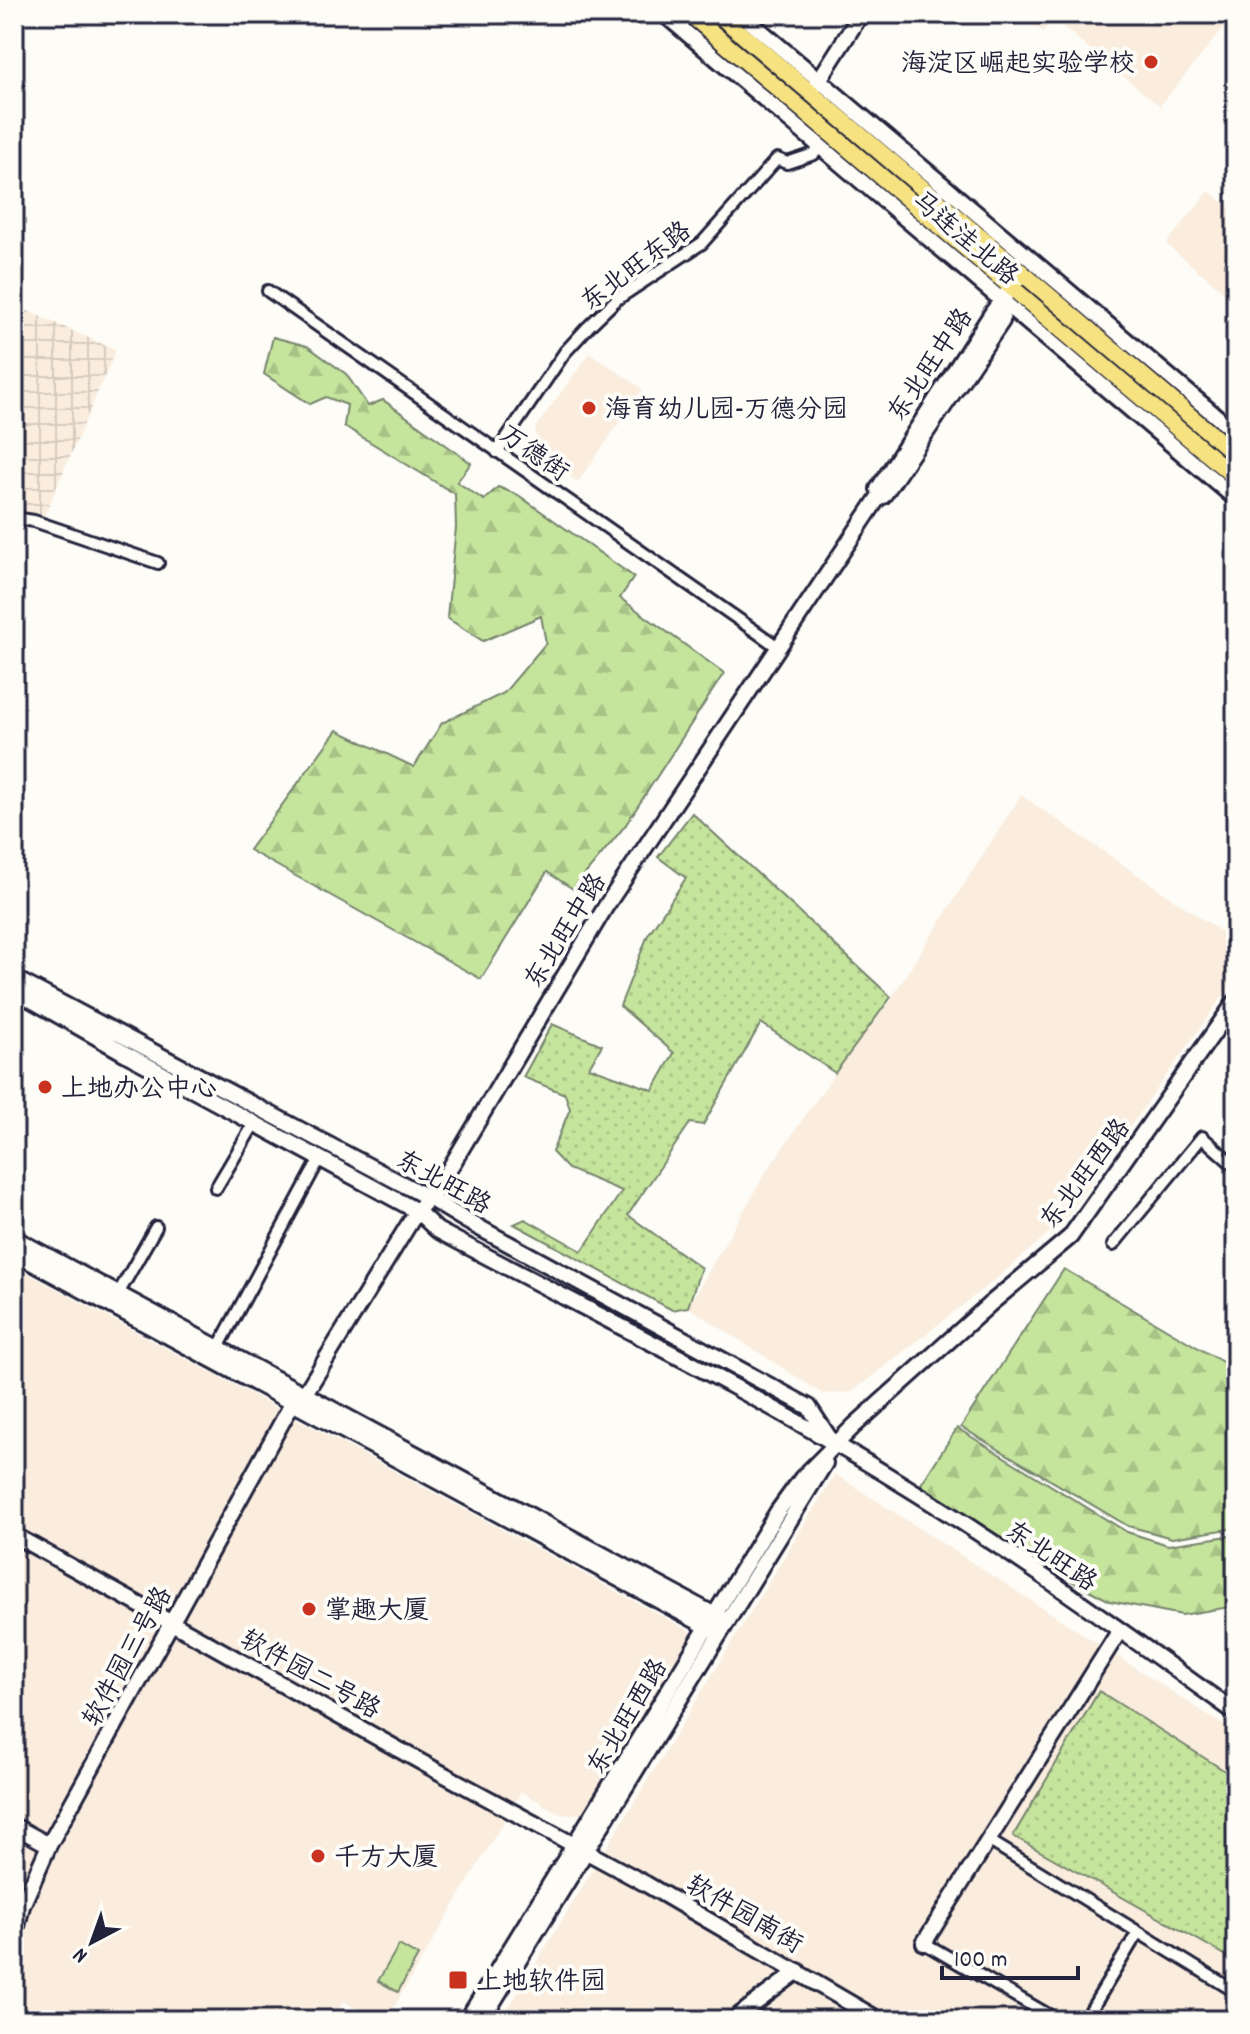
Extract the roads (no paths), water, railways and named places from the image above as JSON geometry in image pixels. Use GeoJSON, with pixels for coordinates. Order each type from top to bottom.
{"type":"FeatureCollection","features":[{"type":"Feature","properties":{"kind":"main road","name":"马连洼北路"},"geometry":{"type":"LineString","coordinates":[[690,14],[810,94],[1013,286],[1236,478]]}},
{"type":"Feature","properties":{"kind":"main road","name":"马连洼北路"},"geometry":{"type":"LineString","coordinates":[[718,14],[974,232],[1013,286],[1236,455]]}},
{"type":"Feature","properties":{"kind":"street","name":"马连洼北路"},"geometry":{"type":"LineString","coordinates":[[664,14],[827,151],[1013,286],[1236,499]]}},
{"type":"Feature","properties":{"kind":"street","name":"马连洼北路"},"geometry":{"type":"LineString","coordinates":[[741,14],[810,94],[943,186],[1236,433]]}},
{"type":"Feature","properties":{"kind":"street"},"geometry":{"type":"LineString","coordinates":[[827,151],[810,94],[861,14]]}},
{"type":"Feature","properties":{"kind":"street","name":"东北旺东路"},"geometry":{"type":"LineString","coordinates":[[497,452],[565,352],[617,299],[702,243],[777,159],[787,163],[827,151]]}},
{"type":"Feature","properties":{"kind":"street"},"geometry":{"type":"LineString","coordinates":[[943,186],[974,232]]}},
{"type":"Feature","properties":{"kind":"street","name":"东北旺中路"},"geometry":{"type":"LineString","coordinates":[[298,1398],[417,1211],[438,1188],[585,939],[878,498],[876,491],[902,448],[1013,286]]}},
{"type":"Feature","properties":{"kind":"street","name":"万德街"},"geometry":{"type":"LineString","coordinates":[[268,291],[778,647]]}},
{"type":"Feature","properties":{"kind":"street"},"geometry":{"type":"LineString","coordinates":[[14,518],[34,521],[158,563]]}},
{"type":"Feature","properties":{"kind":"street","name":"东北旺路"},"geometry":{"type":"LineString","coordinates":[[14,978],[429,1198],[809,1407],[835,1445]]}},
{"type":"Feature","properties":{"kind":"street","name":"东北旺路"},"geometry":{"type":"LineString","coordinates":[[14,990],[319,1160],[417,1211],[437,1230],[692,1365],[900,1483],[1120,1630],[1236,1713]]}},
{"type":"Feature","properties":{"kind":"street","name":"东北旺西路"},"geometry":{"type":"LineString","coordinates":[[482,2020],[580,1848],[717,1624],[835,1445],[979,1314],[1070,1237],[1236,1001]]}},
{"type":"Feature","properties":{"kind":"street"},"geometry":{"type":"LineString","coordinates":[[216,1188],[254,1124]]}},
{"type":"Feature","properties":{"kind":"street"},"geometry":{"type":"LineString","coordinates":[[1113,1245],[1202,1137],[1236,1167]]}},
{"type":"Feature","properties":{"kind":"street"},"geometry":{"type":"LineString","coordinates":[[218,1348],[319,1160]]}},
{"type":"Feature","properties":{"kind":"street"},"geometry":{"type":"LineString","coordinates":[[118,1294],[156,1227]]}},
{"type":"Feature","properties":{"kind":"street"},"geometry":{"type":"LineString","coordinates":[[14,1238],[218,1348],[298,1398]]}},
{"type":"Feature","properties":{"kind":"street"},"geometry":{"type":"LineString","coordinates":[[14,1253],[298,1398],[717,1624]]}},
{"type":"Feature","properties":{"kind":"street","name":"软件园三号路"},"geometry":{"type":"LineString","coordinates":[[14,1938],[22,1906],[49,1845],[298,1398]]}},
{"type":"Feature","properties":{"kind":"street","name":"软件园二号路"},"geometry":{"type":"LineString","coordinates":[[14,1535],[580,1848]]}},
{"type":"Feature","properties":{"kind":"street"},"geometry":{"type":"LineString","coordinates":[[1057,2020],[924,1943],[1120,1630]]}},
{"type":"Feature","properties":{"kind":"street"},"geometry":{"type":"LineString","coordinates":[[14,1826],[49,1845]]}},
{"type":"Feature","properties":{"kind":"street"},"geometry":{"type":"LineString","coordinates":[[988,1840],[1236,1992]]}},
{"type":"Feature","properties":{"kind":"street","name":"东北旺西路"},"geometry":{"type":"LineString","coordinates":[[467,2020],[580,1848]]}},
{"type":"Feature","properties":{"kind":"street","name":"软件园南街"},"geometry":{"type":"LineString","coordinates":[[580,1848],[879,2020]]}},
{"type":"Feature","properties":{"kind":"street"},"geometry":{"type":"LineString","coordinates":[[1085,2020],[1138,1932]]}},
{"type":"Feature","properties":{"kind":"street"},"geometry":{"type":"LineString","coordinates":[[733,2020],[798,1971]]}},
{"type":"Feature","properties":{"kind":"place","name":"海淀区崛起实验学校"},"geometry":{"type":"Point","coordinates":[1151,62]}},
{"type":"Feature","properties":{"kind":"place","name":"海育幼儿园-万德分园"},"geometry":{"type":"Point","coordinates":[589,408]}},
{"type":"Feature","properties":{"kind":"place","name":"上地办公中心"},"geometry":{"type":"Point","coordinates":[45,1087]}},
{"type":"Feature","properties":{"kind":"place","name":"掌趣大厦"},"geometry":{"type":"Point","coordinates":[309,1609]}},
{"type":"Feature","properties":{"kind":"place","name":"千方大厦"},"geometry":{"type":"Point","coordinates":[318,1856]}},
{"type":"Feature","properties":{"kind":"place","name":"上地软件园"},"geometry":{"type":"Point","coordinates":[458,1980]}}]}
